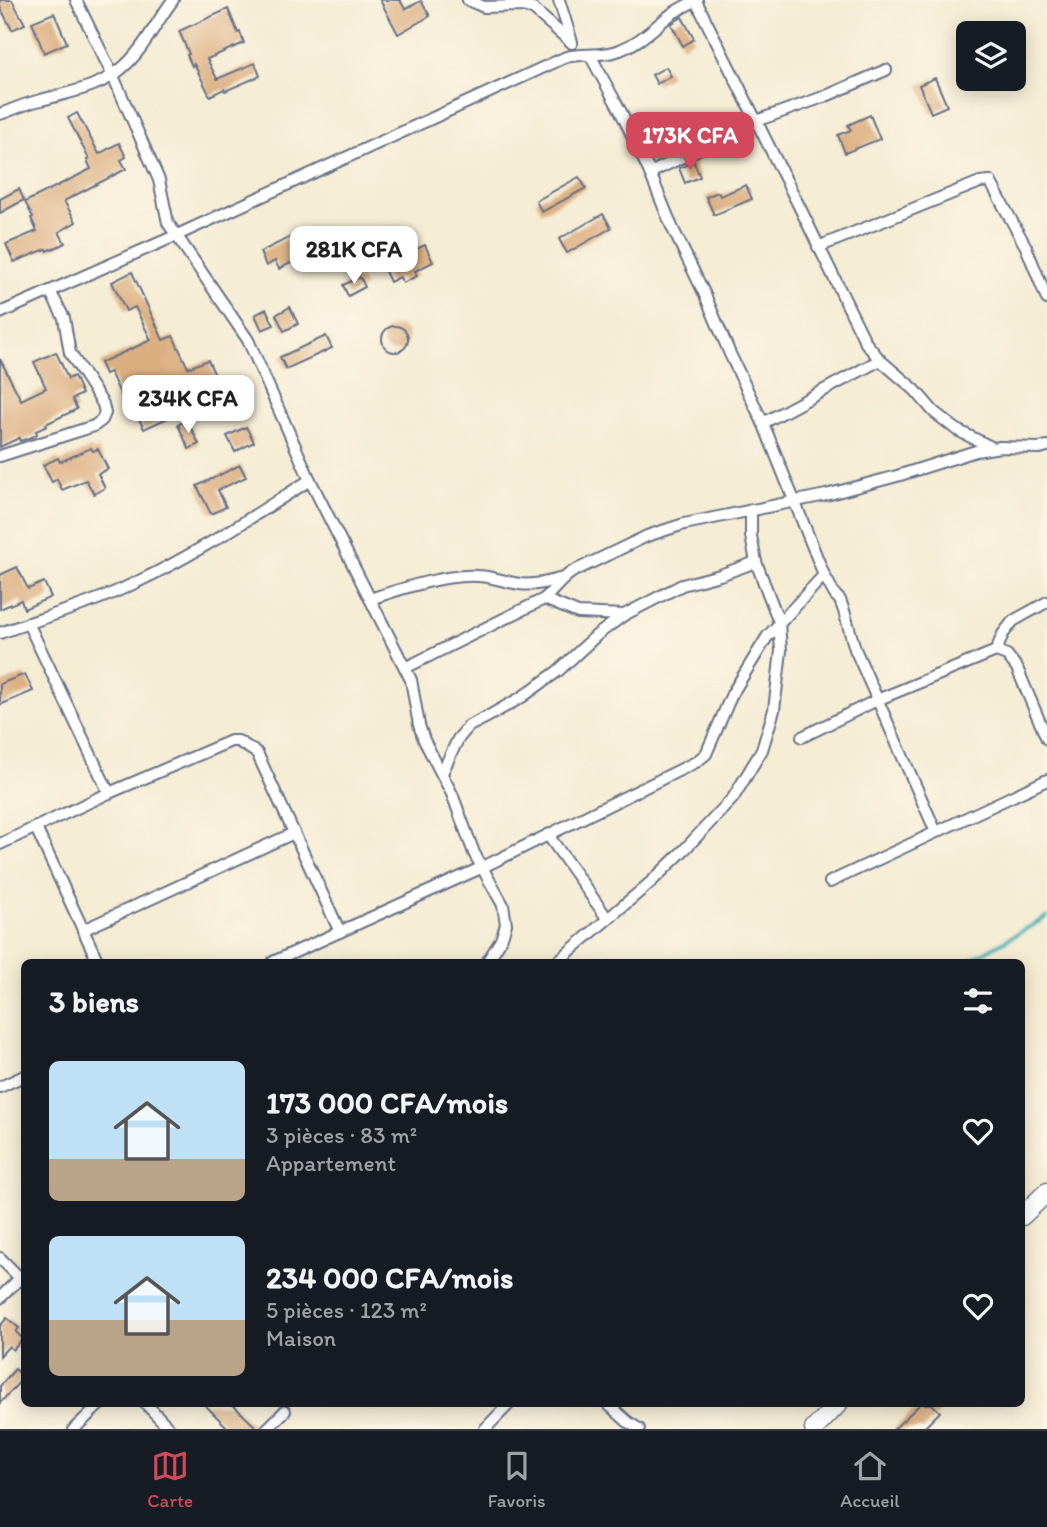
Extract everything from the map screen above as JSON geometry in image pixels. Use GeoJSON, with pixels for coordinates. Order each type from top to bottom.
{"type":"FeatureCollection","features":[{"type":"Feature","properties":{"kind":"main road"},"geometry":{"type":"LineString","coordinates":[[1025,1213],[1047,1192]]}},
{"type":"Feature","properties":{"kind":"main road"},"geometry":{"type":"LineString","coordinates":[[814,1429],[835,1407]]}},
{"type":"Feature","properties":{"kind":"street"},"geometry":{"type":"LineString","coordinates":[[76,0],[159,180],[168,223],[248,340],[310,480],[411,680],[424,740],[456,804],[474,853],[503,905],[506,923],[501,940],[489,959]]}},
{"type":"Feature","properties":{"kind":"street"},"geometry":{"type":"LineString","coordinates":[[0,114],[38,100],[82,89],[113,76],[142,45],[173,0]]}},
{"type":"Feature","properties":{"kind":"street"},"geometry":{"type":"LineString","coordinates":[[468,0],[484,7],[522,6],[533,9],[572,43]]}},
{"type":"Feature","properties":{"kind":"street"},"geometry":{"type":"LineString","coordinates":[[559,0],[576,55]]}},
{"type":"Feature","properties":{"kind":"street"},"geometry":{"type":"LineString","coordinates":[[0,313],[566,57],[619,51],[643,38],[673,13],[696,0],[866,343],[934,412],[957,430],[993,448]]}},
{"type":"Feature","properties":{"kind":"street"},"geometry":{"type":"LineString","coordinates":[[590,55],[650,173],[672,227],[763,423],[824,575],[845,611],[855,649],[936,832]]}},
{"type":"Feature","properties":{"kind":"street"},"geometry":{"type":"LineString","coordinates":[[650,173],[756,121],[826,96],[886,70]]}},
{"type":"Feature","properties":{"kind":"street"},"geometry":{"type":"LineString","coordinates":[[818,247],[980,182],[990,181],[1026,247],[1047,299]]}},
{"type":"Feature","properties":{"kind":"street"},"geometry":{"type":"LineString","coordinates":[[0,456],[94,426],[106,413],[70,353],[64,318],[50,291]]}},
{"type":"Feature","properties":{"kind":"street"},"geometry":{"type":"LineString","coordinates":[[763,423],[880,360]]}},
{"type":"Feature","properties":{"kind":"street"},"geometry":{"type":"LineString","coordinates":[[370,599],[456,577],[476,576],[522,584],[541,583],[562,578],[647,536],[684,524],[826,495],[976,451],[1047,446]]}},
{"type":"Feature","properties":{"kind":"street"},"geometry":{"type":"LineString","coordinates":[[0,633],[132,585],[186,558],[310,480]]}},
{"type":"Feature","properties":{"kind":"street"},"geometry":{"type":"LineString","coordinates":[[560,959],[652,882],[733,798],[762,750],[774,710],[781,652],[779,622],[756,562],[751,536],[751,510]]}},
{"type":"Feature","properties":{"kind":"street"},"geometry":{"type":"LineString","coordinates":[[442,774],[458,739],[469,726],[522,697],[558,671],[597,635],[624,615],[682,585],[756,562]]}},
{"type":"Feature","properties":{"kind":"street"},"geometry":{"type":"LineString","coordinates":[[280,959],[483,867],[696,762],[706,754],[732,694],[766,637],[824,575]]}},
{"type":"Feature","properties":{"kind":"street"},"geometry":{"type":"LineString","coordinates":[[405,668],[544,599],[562,578]]}},
{"type":"Feature","properties":{"kind":"street"},"geometry":{"type":"LineString","coordinates":[[544,599],[578,613],[624,615]]}},
{"type":"Feature","properties":{"kind":"street"},"geometry":{"type":"LineString","coordinates":[[996,652],[1003,634],[1013,621],[1047,602]]}},
{"type":"Feature","properties":{"kind":"street"},"geometry":{"type":"LineString","coordinates":[[28,623],[109,793]]}},
{"type":"Feature","properties":{"kind":"street"},"geometry":{"type":"LineString","coordinates":[[802,737],[877,701],[996,652],[1007,655],[1017,668],[1047,739]]}},
{"type":"Feature","properties":{"kind":"street"},"geometry":{"type":"LineString","coordinates":[[0,844],[109,793],[231,741],[238,741],[257,753],[340,932]]}},
{"type":"Feature","properties":{"kind":"street"},"geometry":{"type":"LineString","coordinates":[[830,881],[1047,780]]}},
{"type":"Feature","properties":{"kind":"street"},"geometry":{"type":"LineString","coordinates":[[36,828],[97,959]]}},
{"type":"Feature","properties":{"kind":"street"},"geometry":{"type":"LineString","coordinates":[[83,930],[294,833]]}},
{"type":"Feature","properties":{"kind":"street"},"geometry":{"type":"LineString","coordinates":[[548,835],[607,919]]}},
{"type":"Feature","properties":{"kind":"street"},"geometry":{"type":"LineString","coordinates":[[0,1087],[21,1077]]}},
{"type":"Feature","properties":{"kind":"street"},"geometry":{"type":"LineString","coordinates":[[0,1258],[21,1276]]}},
{"type":"Feature","properties":{"kind":"street"},"geometry":{"type":"LineString","coordinates":[[0,1298],[21,1280]]}},
{"type":"Feature","properties":{"kind":"street"},"geometry":{"type":"LineString","coordinates":[[74,1429],[97,1407]]}},
{"type":"Feature","properties":{"kind":"street"},"geometry":{"type":"LineString","coordinates":[[149,1407],[170,1429]]}},
{"type":"Feature","properties":{"kind":"street"},"geometry":{"type":"LineString","coordinates":[[485,1429],[506,1407]]}},
{"type":"Feature","properties":{"kind":"street"},"geometry":{"type":"LineString","coordinates":[[611,1407],[639,1429]]}},
{"type":"Feature","properties":{"kind":"street"},"geometry":{"type":"LineString","coordinates":[[267,1429],[285,1411]]}},
{"type":"Feature","properties":{"kind":"building"},"geometry":{"type":"Polygon","coordinates":[[[0,0],[12,0],[25,24],[12,30],[0,7],[0,0]]]}},
{"type":"Feature","properties":{"kind":"building"},"geometry":{"type":"Polygon","coordinates":[[[380,0],[400,0],[405,9],[421,1],[430,16],[398,34],[380,0]]]}},
{"type":"Feature","properties":{"kind":"building"},"geometry":{"type":"Polygon","coordinates":[[[228,9],[244,43],[207,59],[217,79],[255,63],[260,76],[210,96],[194,64],[192,66],[179,31],[228,9]]]}},
{"type":"Feature","properties":{"kind":"building"},"geometry":{"type":"Polygon","coordinates":[[[54,13],[67,43],[44,53],[32,22],[54,13]]]}},
{"type":"Feature","properties":{"kind":"building"},"geometry":{"type":"Polygon","coordinates":[[[682,17],[694,39],[683,46],[671,24],[682,17]]]}},
{"type":"Feature","properties":{"kind":"building"},"geometry":{"type":"Polygon","coordinates":[[[666,67],[671,76],[657,84],[652,75],[666,67]]]}},
{"type":"Feature","properties":{"kind":"building"},"geometry":{"type":"Polygon","coordinates":[[[935,78],[947,106],[931,113],[919,85],[935,78]]]}},
{"type":"Feature","properties":{"kind":"building"},"geometry":{"type":"Polygon","coordinates":[[[77,113],[99,154],[119,143],[126,157],[121,160],[126,169],[64,201],[76,222],[59,232],[65,243],[14,262],[6,244],[37,231],[25,202],[91,169],[87,160],[89,159],[68,118],[77,113]]]}},
{"type":"Feature","properties":{"kind":"building"},"geometry":{"type":"Polygon","coordinates":[[[870,115],[880,139],[845,153],[838,135],[851,130],[848,125],[870,115]]]}},
{"type":"Feature","properties":{"kind":"building"},"geometry":{"type":"Polygon","coordinates":[[[694,162],[700,177],[685,183],[679,168],[694,162]]]}},
{"type":"Feature","properties":{"kind":"building"},"geometry":{"type":"Polygon","coordinates":[[[579,177],[586,188],[542,212],[536,201],[579,177]]]}},
{"type":"Feature","properties":{"kind":"building"},"geometry":{"type":"Polygon","coordinates":[[[746,185],[752,199],[714,215],[706,197],[718,192],[720,196],[746,185]]]}},
{"type":"Feature","properties":{"kind":"building"},"geometry":{"type":"Polygon","coordinates":[[[19,189],[24,200],[0,213],[0,199],[19,189]]]}},
{"type":"Feature","properties":{"kind":"building"},"geometry":{"type":"Polygon","coordinates":[[[603,214],[611,228],[567,253],[559,239],[603,214]]]}},
{"type":"Feature","properties":{"kind":"building"},"geometry":{"type":"Polygon","coordinates":[[[303,231],[313,252],[279,269],[275,261],[266,266],[260,252],[303,231]]]}},
{"type":"Feature","properties":{"kind":"building"},"geometry":{"type":"Polygon","coordinates":[[[425,245],[433,262],[415,271],[417,276],[403,283],[400,277],[390,282],[382,265],[395,259],[392,253],[403,247],[406,254],[425,245]]]}},
{"type":"Feature","properties":{"kind":"building"},"geometry":{"type":"Polygon","coordinates":[[[132,272],[163,340],[173,336],[188,368],[208,360],[219,384],[168,408],[172,416],[144,429],[138,417],[132,419],[110,372],[105,374],[100,363],[151,340],[135,307],[126,311],[112,282],[132,272]]]}},
{"type":"Feature","properties":{"kind":"building"},"geometry":{"type":"Polygon","coordinates":[[[360,277],[365,287],[348,296],[343,285],[360,277]]]}},
{"type":"Feature","properties":{"kind":"building"},"geometry":{"type":"Polygon","coordinates":[[[290,307],[298,324],[284,331],[276,315],[290,307]]]}},
{"type":"Feature","properties":{"kind":"building"},"geometry":{"type":"Polygon","coordinates":[[[266,309],[274,325],[262,330],[255,315],[266,309]]]}},
{"type":"Feature","properties":{"kind":"building"},"geometry":{"type":"Polygon","coordinates":[[[395,326],[404,330],[408,339],[404,348],[395,352],[386,348],[382,339],[386,330],[395,326]]]}},
{"type":"Feature","properties":{"kind":"building"},"geometry":{"type":"Polygon","coordinates":[[[326,336],[332,348],[286,369],[280,357],[326,336]]]}},
{"type":"Feature","properties":{"kind":"building"},"geometry":{"type":"Polygon","coordinates":[[[56,352],[68,379],[74,376],[82,394],[72,399],[77,409],[46,424],[47,426],[36,431],[37,434],[32,437],[20,441],[19,438],[0,447],[0,359],[21,400],[46,388],[34,362],[56,352]]]}},
{"type":"Feature","properties":{"kind":"building"},"geometry":{"type":"Polygon","coordinates":[[[187,420],[199,444],[189,449],[178,425],[187,420]]]}},
{"type":"Feature","properties":{"kind":"building"},"geometry":{"type":"Polygon","coordinates":[[[246,427],[254,442],[235,452],[227,436],[246,427]]]}},
{"type":"Feature","properties":{"kind":"building"},"geometry":{"type":"Polygon","coordinates":[[[91,448],[93,451],[98,449],[108,469],[98,474],[105,488],[94,494],[86,480],[62,490],[57,479],[52,482],[43,465],[58,458],[60,462],[91,448]]]}},
{"type":"Feature","properties":{"kind":"building"},"geometry":{"type":"Polygon","coordinates":[[[240,465],[246,477],[218,490],[226,507],[211,514],[197,486],[240,465]]]}},
{"type":"Feature","properties":{"kind":"building"},"geometry":{"type":"Polygon","coordinates":[[[17,567],[28,589],[44,582],[51,597],[24,609],[21,600],[0,609],[0,575],[17,567]]]}},
{"type":"Feature","properties":{"kind":"building"},"geometry":{"type":"Polygon","coordinates":[[[25,674],[33,691],[0,705],[0,684],[25,674]]]}},
{"type":"Feature","properties":{"kind":"building"},"geometry":{"type":"Polygon","coordinates":[[[7,1318],[19,1328],[16,1332],[21,1341],[13,1350],[9,1346],[0,1356],[0,1326],[7,1318]]]}},
{"type":"Feature","properties":{"kind":"building"},"geometry":{"type":"Polygon","coordinates":[[[15,1369],[21,1374],[21,1380],[0,1403],[0,1386],[15,1369]]]}},
{"type":"Feature","properties":{"kind":"building"},"geometry":{"type":"Polygon","coordinates":[[[207,1407],[235,1407],[258,1429],[229,1429],[207,1407]]]}},
{"type":"Feature","properties":{"kind":"building"},"geometry":{"type":"Polygon","coordinates":[[[917,1407],[935,1407],[940,1412],[923,1429],[894,1429],[917,1407]]]}},
{"type":"Feature","properties":{"kind":"waterway"},"geometry":{"type":"LineString","coordinates":[[972,959],[1047,917]]}}]}
